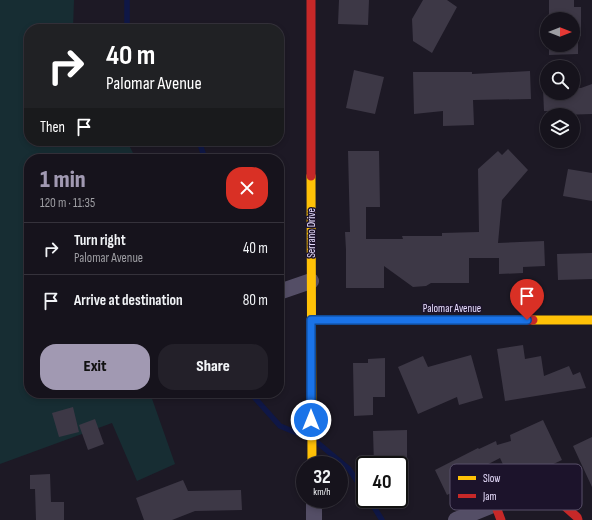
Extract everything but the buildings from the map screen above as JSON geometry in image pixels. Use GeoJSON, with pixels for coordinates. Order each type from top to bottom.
{"type":"FeatureCollection","features":[{"type":"Feature","properties":{"kind":"street","name":"Serrano Drive"},"geometry":{"type":"LineString","coordinates":[[311,0],[312,456]]}},
{"type":"Feature","properties":{"kind":"street"},"geometry":{"type":"LineString","coordinates":[[284,290],[311,281]]}},
{"type":"Feature","properties":{"kind":"street","name":"Palomar Avenue"},"geometry":{"type":"LineString","coordinates":[[311,320],[592,320]]}},
{"type":"Feature","properties":{"kind":"street"},"geometry":{"type":"LineString","coordinates":[[314,508],[314,520]]}},
{"type":"Feature","properties":{"kind":"street"},"geometry":{"type":"LineString","coordinates":[[456,520],[480,510]]}},
{"type":"Feature","properties":{"kind":"street"},"geometry":{"type":"LineString","coordinates":[[497,510],[501,520]]}},
{"type":"Feature","properties":{"kind":"street"},"geometry":{"type":"LineString","coordinates":[[569,510],[577,517],[578,520]]}},
{"type":"Feature","properties":{"kind":"green space"},"geometry":{"type":"Polygon","coordinates":[[[0,0],[74,0],[73,24],[24,24],[24,146],[130,146],[134,154],[24,154],[24,398],[152,398],[175,464],[137,481],[112,423],[0,464],[0,0]]]}},
{"type":"Feature","properties":{"kind":"waterway"},"geometry":{"type":"LineString","coordinates":[[127,0],[127,24]]}},
{"type":"Feature","properties":{"kind":"waterway"},"geometry":{"type":"LineString","coordinates":[[201,146],[203,154]]}},
{"type":"Feature","properties":{"kind":"waterway"},"geometry":{"type":"LineString","coordinates":[[255,398],[280,426],[297,433]]}},
{"type":"Feature","properties":{"kind":"waterway"},"geometry":{"type":"LineString","coordinates":[[318,443],[349,469],[356,480]]}},
{"type":"Feature","properties":{"kind":"waterway"},"geometry":{"type":"LineString","coordinates":[[375,508],[382,520]]}},
{"type":"Feature","properties":{"kind":"traffic: slow"},"geometry":{"type":"LineString","coordinates":[[311,176],[312,456]]}},
{"type":"Feature","properties":{"kind":"traffic: slow"},"geometry":{"type":"LineString","coordinates":[[533,320],[592,320]]}},
{"type":"Feature","properties":{"kind":"traffic: jam"},"geometry":{"type":"LineString","coordinates":[[311,0],[311,176]]}},
{"type":"Feature","properties":{"kind":"traffic: jam"},"geometry":{"type":"LineString","coordinates":[[311,320],[533,320]]}},
{"type":"Feature","properties":{"kind":"traffic: jam"},"geometry":{"type":"LineString","coordinates":[[497,510],[501,520]]}},
{"type":"Feature","properties":{"kind":"traffic: jam"},"geometry":{"type":"LineString","coordinates":[[569,510],[577,517],[578,520]]}},
{"type":"Feature","properties":{"kind":"route"},"geometry":{"type":"LineString","coordinates":[[311,420],[311,320],[527,320]]}}]}
